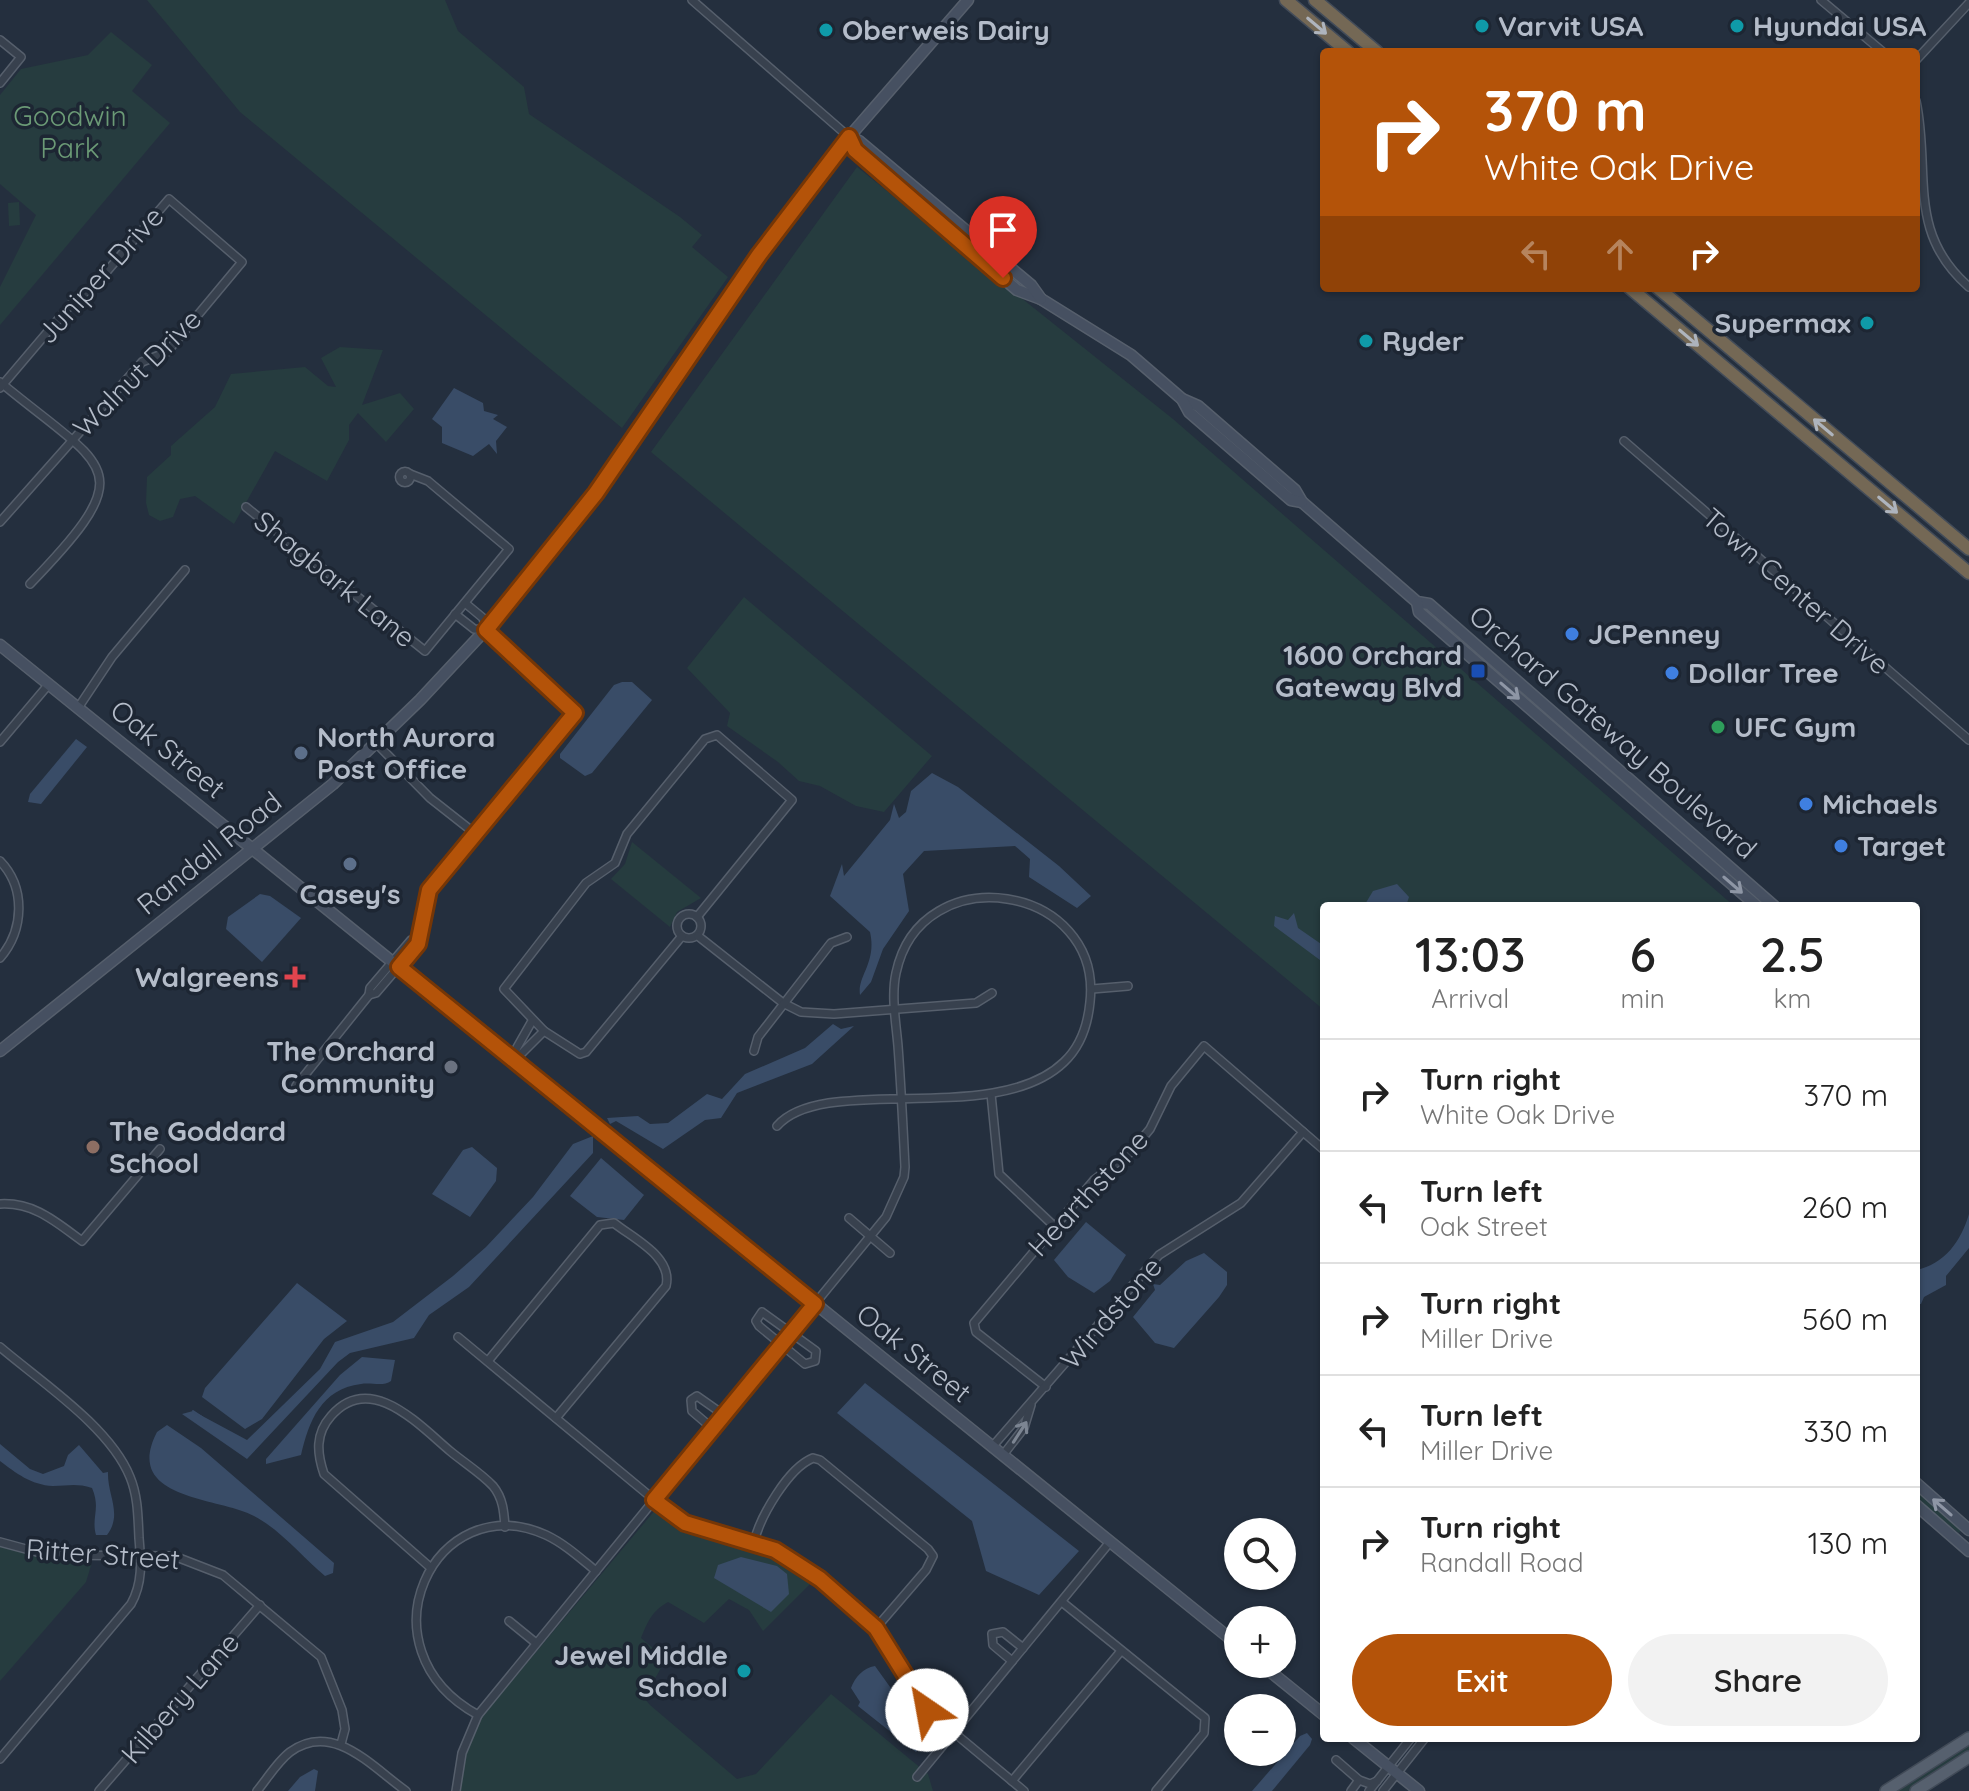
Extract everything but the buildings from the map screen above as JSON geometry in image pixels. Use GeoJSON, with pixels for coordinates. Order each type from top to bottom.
{"type":"FeatureCollection","features":[{"type":"Feature","properties":{"kind":"highway"},"geometry":{"type":"LineString","coordinates":[[1286,0],[1343,48]]}},
{"type":"Feature","properties":{"kind":"highway"},"geometry":{"type":"LineString","coordinates":[[1315,0],[1372,48]]}},
{"type":"Feature","properties":{"kind":"highway"},"geometry":{"type":"LineString","coordinates":[[1635,292],[1969,573]]}},
{"type":"Feature","properties":{"kind":"highway"},"geometry":{"type":"LineString","coordinates":[[1663,292],[1969,549]]}},
{"type":"Feature","properties":{"kind":"main road"},"geometry":{"type":"LineString","coordinates":[[1886,1791],[1969,1738]]}},
{"type":"Feature","properties":{"kind":"main road"},"geometry":{"type":"LineString","coordinates":[[1916,1791],[1969,1757]]}},
{"type":"Feature","properties":{"kind":"street"},"geometry":{"type":"LineString","coordinates":[[692,0],[849,137]]}},
{"type":"Feature","properties":{"kind":"street","name":"Randall Road"},"geometry":{"type":"LineString","coordinates":[[0,1051],[254,850],[376,743],[486,630],[596,493],[759,255],[849,137],[968,0]]}},
{"type":"Feature","properties":{"kind":"street"},"geometry":{"type":"LineString","coordinates":[[1821,0],[1878,48]]}},
{"type":"Feature","properties":{"kind":"street"},"geometry":{"type":"LineString","coordinates":[[1920,56],[1969,3]]}},
{"type":"Feature","properties":{"kind":"street"},"geometry":{"type":"LineString","coordinates":[[0,40],[19,58],[0,83]]}},
{"type":"Feature","properties":{"kind":"street"},"geometry":{"type":"LineString","coordinates":[[1920,122],[1924,211],[1928,230],[1939,256],[1969,287]]}},
{"type":"Feature","properties":{"kind":"street","name":"Orchard Gateway Boulevard"},"geometry":{"type":"LineString","coordinates":[[849,137],[859,141],[1031,285],[1041,299],[1131,355],[1182,399],[1189,412],[1255,470],[1291,500],[1302,502],[1417,602],[1429,604],[1769,902]]}},
{"type":"Feature","properties":{"kind":"street","name":"Juniper Drive"},"geometry":{"type":"LineString","coordinates":[[1,385],[73,302],[96,284],[169,199]]}},
{"type":"Feature","properties":{"kind":"street","name":"Walnut Drive"},"geometry":{"type":"LineString","coordinates":[[0,522],[142,362],[167,352],[242,262],[169,199]]}},
{"type":"Feature","properties":{"kind":"street"},"geometry":{"type":"LineString","coordinates":[[1,385],[72,438],[89,453],[99,469],[99,497],[90,515],[30,584]]}},
{"type":"Feature","properties":{"kind":"street","name":"Town Center Drive"},"geometry":{"type":"LineString","coordinates":[[1624,441],[1969,740]]}},
{"type":"Feature","properties":{"kind":"street"},"geometry":{"type":"LineString","coordinates":[[410,474],[425,479],[509,549],[455,614],[474,629],[486,630]]}},
{"type":"Feature","properties":{"kind":"street","name":"Shagbark Lane"},"geometry":{"type":"LineString","coordinates":[[246,507],[425,651],[455,614]]}},
{"type":"Feature","properties":{"kind":"street"},"geometry":{"type":"LineString","coordinates":[[78,708],[112,657],[185,570]]}},
{"type":"Feature","properties":{"kind":"street","name":"Orchard Gateway Boulevard"},"geometry":{"type":"LineString","coordinates":[[1417,602],[1419,612],[1752,902]]}},
{"type":"Feature","properties":{"kind":"street"},"geometry":{"type":"LineString","coordinates":[[296,1086],[369,995],[370,988],[396,964],[411,940],[418,938],[429,890],[575,713],[486,630],[483,618],[465,603]]}},
{"type":"Feature","properties":{"kind":"street","name":"Oak Street"},"geometry":{"type":"LineString","coordinates":[[0,645],[1224,1634]]}},
{"type":"Feature","properties":{"kind":"street"},"geometry":{"type":"LineString","coordinates":[[0,742],[49,684]]}},
{"type":"Feature","properties":{"kind":"street"},"geometry":{"type":"LineString","coordinates":[[682,936],[586,1052],[575,1053],[544,1031],[508,997],[504,989],[506,982],[586,883],[615,863],[627,834],[705,739],[717,735],[792,800],[697,917]]}},
{"type":"Feature","properties":{"kind":"street"},"geometry":{"type":"LineString","coordinates":[[376,743],[430,798],[477,835]]}},
{"type":"Feature","properties":{"kind":"street"},"geometry":{"type":"LineString","coordinates":[[0,861],[9,871],[19,897],[19,923],[0,958]]}},
{"type":"Feature","properties":{"kind":"street"},"geometry":{"type":"LineString","coordinates":[[456,1791],[462,1753],[478,1715],[886,1217],[904,1177],[901,1099],[895,1009],[895,975],[903,950],[917,929],[956,902],[976,897],[1022,900],[1075,937],[1088,967],[1092,989],[1088,1022],[1067,1060],[1031,1085],[991,1094],[901,1099],[795,1111],[777,1126]]}},
{"type":"Feature","properties":{"kind":"street"},"geometry":{"type":"LineString","coordinates":[[690,914],[697,917],[701,924],[698,936],[690,939],[682,936],[677,926],[679,918],[690,914]]}},
{"type":"Feature","properties":{"kind":"street"},"geometry":{"type":"LineString","coordinates":[[698,936],[783,1003],[813,1014],[976,1003],[992,993]]}},
{"type":"Feature","properties":{"kind":"street"},"geometry":{"type":"LineString","coordinates":[[754,1051],[758,1037],[831,943],[847,937]]}},
{"type":"Feature","properties":{"kind":"street"},"geometry":{"type":"LineString","coordinates":[[1092,989],[1128,986]]}},
{"type":"Feature","properties":{"kind":"street"},"geometry":{"type":"LineString","coordinates":[[511,1058],[532,1021]]}},
{"type":"Feature","properties":{"kind":"street"},"geometry":{"type":"LineString","coordinates":[[511,1058],[522,1053],[544,1031]]}},
{"type":"Feature","properties":{"kind":"street","name":"Hearthstone"},"geometry":{"type":"LineString","coordinates":[[1046,1387],[976,1332],[974,1323],[1094,1180],[1140,1141],[1171,1086],[1204,1046],[1303,1132]]}},
{"type":"Feature","properties":{"kind":"street"},"geometry":{"type":"LineString","coordinates":[[991,1094],[999,1174],[1054,1226]]}},
{"type":"Feature","properties":{"kind":"street"},"geometry":{"type":"LineString","coordinates":[[1303,1132],[1320,1147]]}},
{"type":"Feature","properties":{"kind":"street","name":"Windstone"},"geometry":{"type":"LineString","coordinates":[[992,1447],[1159,1255],[1241,1203],[1303,1132]]}},
{"type":"Feature","properties":{"kind":"street"},"geometry":{"type":"LineString","coordinates":[[0,1204],[39,1210],[82,1241],[160,1149]]}},
{"type":"Feature","properties":{"kind":"street"},"geometry":{"type":"LineString","coordinates":[[849,1218],[890,1253]]}},
{"type":"Feature","properties":{"kind":"street"},"geometry":{"type":"LineString","coordinates":[[488,1361],[600,1225],[614,1223],[665,1263],[669,1275],[666,1286],[556,1418]]}},
{"type":"Feature","properties":{"kind":"street"},"geometry":{"type":"LineString","coordinates":[[768,1313],[793,1332],[816,1351],[815,1361],[805,1364],[781,1346],[759,1326],[758,1315],[768,1313]]}},
{"type":"Feature","properties":{"kind":"street"},"geometry":{"type":"LineString","coordinates":[[458,1337],[685,1523],[754,1542],[794,1559],[876,1628],[915,1694],[953,1733],[1024,1791]]}},
{"type":"Feature","properties":{"kind":"street"},"geometry":{"type":"LineString","coordinates":[[0,1347],[98,1431],[117,1454],[136,1497],[140,1555],[139,1585],[131,1604],[0,1759]]}},
{"type":"Feature","properties":{"kind":"street"},"geometry":{"type":"LineString","coordinates":[[713,1429],[692,1411],[691,1400],[697,1396],[702,1398],[724,1415]]}},
{"type":"Feature","properties":{"kind":"street"},"geometry":{"type":"LineString","coordinates":[[431,1568],[324,1474],[318,1455],[319,1438],[326,1422],[346,1403],[370,1398],[400,1409],[493,1487],[504,1509],[505,1527]]}},
{"type":"Feature","properties":{"kind":"street","name":"Windstone"},"geometry":{"type":"LineString","coordinates":[[1003,1455],[1024,1428],[1031,1405]]}},
{"type":"Feature","properties":{"kind":"street"},"geometry":{"type":"LineString","coordinates":[[754,1542],[766,1509],[803,1464],[813,1458],[820,1460],[933,1556],[926,1570],[876,1628]]}},
{"type":"Feature","properties":{"kind":"street"},"geometry":{"type":"LineString","coordinates":[[1920,1487],[1969,1530]]}},
{"type":"Feature","properties":{"kind":"street"},"geometry":{"type":"LineString","coordinates":[[1920,1508],[1969,1551]]}},
{"type":"Feature","properties":{"kind":"street"},"geometry":{"type":"LineString","coordinates":[[478,1715],[460,1704],[435,1679],[417,1642],[416,1603],[431,1568],[456,1543],[485,1530],[505,1527],[545,1534],[596,1571]]}},
{"type":"Feature","properties":{"kind":"street","name":"Ritter Street"},"geometry":{"type":"LineString","coordinates":[[0,1542],[48,1555],[98,1558],[174,1556],[200,1563],[223,1575],[321,1657],[331,1674],[342,1710],[345,1729],[341,1744]]}},
{"type":"Feature","properties":{"kind":"street"},"geometry":{"type":"LineString","coordinates":[[917,1777],[1110,1542]]}},
{"type":"Feature","properties":{"kind":"street"},"geometry":{"type":"LineString","coordinates":[[1062,1602],[1205,1718],[1204,1733],[1156,1791]]}},
{"type":"Feature","properties":{"kind":"street","name":"Kilbery Lane"},"geometry":{"type":"LineString","coordinates":[[99,1791],[260,1605]]}},
{"type":"Feature","properties":{"kind":"street"},"geometry":{"type":"LineString","coordinates":[[509,1621],[536,1643]]}},
{"type":"Feature","properties":{"kind":"street"},"geometry":{"type":"LineString","coordinates":[[1012,1661],[993,1645],[992,1634],[1003,1632],[1023,1648]]}},
{"type":"Feature","properties":{"kind":"street"},"geometry":{"type":"LineString","coordinates":[[1012,1781],[1121,1651]]}},
{"type":"Feature","properties":{"kind":"street"},"geometry":{"type":"LineString","coordinates":[[1278,1678],[1320,1712]]}},
{"type":"Feature","properties":{"kind":"street"},"geometry":{"type":"LineString","coordinates":[[257,1791],[291,1751],[312,1742],[341,1744],[406,1791]]}},
{"type":"Feature","properties":{"kind":"street"},"geometry":{"type":"LineString","coordinates":[[1358,1742],[1419,1791]]}},
{"type":"Feature","properties":{"kind":"street"},"geometry":{"type":"LineString","coordinates":[[1383,1791],[1409,1742]]}},
{"type":"Feature","properties":{"kind":"street"},"geometry":{"type":"LineString","coordinates":[[1336,1760],[1359,1780],[1370,1784],[1393,1770],[1421,1742]]}},
{"type":"Feature","properties":{"kind":"street"},"geometry":{"type":"LineString","coordinates":[[1351,1791],[1359,1780]]}},
{"type":"Feature","properties":{"kind":"street"},"geometry":{"type":"LineString","coordinates":[[1369,1791],[1379,1780]]}},
{"type":"Feature","properties":{"kind":"green space"},"geometry":{"type":"Polygon","coordinates":[[[147,0],[445,0],[458,31],[524,87],[529,114],[702,235],[692,247],[728,277],[622,428],[240,112],[147,0]]]}},
{"type":"Feature","properties":{"kind":"green space","name":"Goodwin Park"},"geometry":{"type":"Polygon","coordinates":[[[111,32],[152,65],[132,91],[170,123],[0,325],[0,287],[36,215],[0,184],[0,95],[21,69],[88,55],[111,32]]]}},
{"type":"Feature","properties":{"kind":"green space"},"geometry":{"type":"Polygon","coordinates":[[[857,167],[1173,419],[1729,902],[1320,902],[1320,1007],[651,452],[857,167]]]}},
{"type":"Feature","properties":{"kind":"green space"},"geometry":{"type":"Polygon","coordinates":[[[19,202],[20,225],[9,226],[8,203],[19,202]]]}},
{"type":"Feature","properties":{"kind":"green space"},"geometry":{"type":"Polygon","coordinates":[[[340,347],[383,350],[362,405],[400,393],[414,409],[386,442],[358,413],[349,425],[349,440],[327,481],[275,451],[234,524],[195,496],[180,499],[173,517],[160,521],[149,515],[147,477],[171,455],[171,446],[215,407],[231,374],[305,367],[328,386],[336,387],[321,358],[340,347]]]}},
{"type":"Feature","properties":{"kind":"green space"},"geometry":{"type":"Polygon","coordinates":[[[744,597],[932,756],[884,812],[856,806],[820,786],[799,781],[727,726],[730,713],[687,668],[744,597]]]}},
{"type":"Feature","properties":{"kind":"green space"},"geometry":{"type":"Polygon","coordinates":[[[1483,656],[1582,742],[1596,760],[1480,660],[1483,656]]]}},
{"type":"Feature","properties":{"kind":"green space"},"geometry":{"type":"Polygon","coordinates":[[[632,842],[701,898],[677,912],[670,927],[611,879],[625,864],[632,842]]]}},
{"type":"Feature","properties":{"kind":"green space"},"geometry":{"type":"Polygon","coordinates":[[[1920,1492],[1962,1529],[1959,1533],[1920,1502],[1920,1492]]]}},
{"type":"Feature","properties":{"kind":"green space"},"geometry":{"type":"Polygon","coordinates":[[[656,1509],[693,1533],[759,1549],[792,1562],[805,1571],[812,1582],[763,1631],[749,1610],[729,1599],[704,1623],[668,1602],[663,1605],[651,1617],[641,1638],[666,1659],[644,1698],[650,1705],[737,1779],[756,1774],[831,1694],[928,1774],[933,1791],[458,1791],[467,1744],[475,1725],[656,1509]]]}},
{"type":"Feature","properties":{"kind":"green space"},"geometry":{"type":"Polygon","coordinates":[[[0,1544],[38,1557],[92,1562],[86,1582],[0,1681],[0,1544]]]}},
{"type":"Feature","properties":{"kind":"green space"},"geometry":{"type":"Polygon","coordinates":[[[1969,1743],[1969,1752],[1909,1791],[1894,1791],[1969,1743]]]}},
{"type":"Feature","properties":{"kind":"water"},"geometry":{"type":"Polygon","coordinates":[[[454,388],[483,403],[484,411],[498,415],[493,419],[507,427],[496,441],[497,454],[489,444],[473,456],[442,443],[442,427],[432,419],[454,388]]]}},
{"type":"Feature","properties":{"kind":"water"},"geometry":{"type":"Polygon","coordinates":[[[632,682],[652,700],[592,773],[585,776],[560,758],[560,754],[614,685],[632,682]]]}},
{"type":"Feature","properties":{"kind":"water"},"geometry":{"type":"Polygon","coordinates":[[[76,739],[87,747],[41,804],[28,802],[30,794],[76,739]]]}},
{"type":"Feature","properties":{"kind":"water"},"geometry":{"type":"Polygon","coordinates":[[[932,773],[958,787],[1059,866],[1091,896],[1077,908],[1029,877],[1030,859],[1015,846],[924,851],[903,874],[909,911],[883,949],[871,982],[860,995],[871,952],[870,932],[830,896],[842,864],[844,876],[890,820],[894,804],[899,818],[906,812],[911,791],[932,773]]]}},
{"type":"Feature","properties":{"kind":"water"},"geometry":{"type":"Polygon","coordinates":[[[1397,884],[1409,897],[1407,902],[1366,902],[1373,891],[1397,884]]]}},
{"type":"Feature","properties":{"kind":"water"},"geometry":{"type":"Polygon","coordinates":[[[260,894],[270,896],[301,918],[262,962],[226,929],[228,917],[260,894]]]}},
{"type":"Feature","properties":{"kind":"water"},"geometry":{"type":"Polygon","coordinates":[[[1294,913],[1298,928],[1320,943],[1320,960],[1274,926],[1275,916],[1288,920],[1294,913]]]}},
{"type":"Feature","properties":{"kind":"water"},"geometry":{"type":"Polygon","coordinates":[[[833,1024],[841,1029],[854,1026],[812,1064],[737,1093],[721,1118],[705,1120],[663,1149],[616,1121],[610,1124],[607,1118],[638,1116],[650,1124],[668,1123],[707,1094],[722,1099],[745,1074],[805,1048],[833,1024]]]}},
{"type":"Feature","properties":{"kind":"water"},"geometry":{"type":"Polygon","coordinates":[[[593,1136],[593,1153],[469,1287],[429,1315],[414,1338],[350,1353],[338,1362],[247,1459],[182,1414],[193,1411],[247,1440],[320,1369],[335,1342],[393,1322],[453,1276],[486,1247],[533,1197],[573,1144],[593,1136]]]}},
{"type":"Feature","properties":{"kind":"water"},"geometry":{"type":"Polygon","coordinates":[[[472,1147],[497,1168],[496,1181],[470,1217],[432,1194],[463,1150],[472,1147]]]}},
{"type":"Feature","properties":{"kind":"water"},"geometry":{"type":"Polygon","coordinates":[[[601,1158],[644,1195],[624,1220],[597,1217],[570,1196],[601,1158]]]}},
{"type":"Feature","properties":{"kind":"water"},"geometry":{"type":"Polygon","coordinates":[[[1969,1214],[1969,1248],[1946,1276],[1946,1285],[1924,1297],[1920,1304],[1920,1269],[1943,1257],[1961,1233],[1969,1214]]]}},
{"type":"Feature","properties":{"kind":"water"},"geometry":{"type":"Polygon","coordinates":[[[1086,1222],[1126,1255],[1110,1281],[1094,1293],[1068,1277],[1054,1260],[1086,1222]]]}},
{"type":"Feature","properties":{"kind":"water"},"geometry":{"type":"Polygon","coordinates":[[[1204,1253],[1227,1272],[1227,1285],[1174,1348],[1155,1343],[1133,1317],[1155,1290],[1153,1284],[1160,1285],[1186,1261],[1204,1253]]]}},
{"type":"Feature","properties":{"kind":"water"},"geometry":{"type":"Polygon","coordinates":[[[297,1283],[347,1321],[324,1339],[262,1419],[245,1429],[202,1397],[205,1388],[297,1283]]]}},
{"type":"Feature","properties":{"kind":"water"},"geometry":{"type":"Polygon","coordinates":[[[362,1357],[395,1360],[391,1381],[361,1384],[336,1392],[313,1419],[301,1455],[266,1464],[266,1459],[340,1375],[362,1357]]]}},
{"type":"Feature","properties":{"kind":"water"},"geometry":{"type":"Polygon","coordinates":[[[865,1383],[1079,1551],[1039,1595],[986,1571],[972,1521],[837,1413],[865,1383]]]}},
{"type":"Feature","properties":{"kind":"water"},"geometry":{"type":"Polygon","coordinates":[[[167,1425],[201,1448],[334,1563],[333,1573],[325,1576],[282,1536],[254,1516],[198,1499],[163,1483],[152,1471],[150,1454],[157,1432],[167,1425]]]}},
{"type":"Feature","properties":{"kind":"water"},"geometry":{"type":"Polygon","coordinates":[[[0,1444],[30,1469],[43,1474],[64,1466],[68,1455],[79,1445],[103,1473],[108,1472],[114,1520],[107,1535],[96,1535],[96,1502],[92,1488],[53,1486],[31,1481],[0,1461],[0,1444]]]}},
{"type":"Feature","properties":{"kind":"water"},"geometry":{"type":"Polygon","coordinates":[[[741,1557],[777,1566],[787,1574],[789,1594],[771,1612],[714,1578],[718,1565],[741,1557]]]}},
{"type":"Feature","properties":{"kind":"water"},"geometry":{"type":"Polygon","coordinates":[[[875,1666],[923,1733],[924,1739],[916,1752],[858,1706],[860,1702],[851,1688],[863,1671],[875,1666]]]}},
{"type":"Feature","properties":{"kind":"water"},"geometry":{"type":"Polygon","coordinates":[[[1307,1733],[1312,1739],[1296,1762],[1296,1741],[1307,1733]]]}},
{"type":"Feature","properties":{"kind":"water"},"geometry":{"type":"Polygon","coordinates":[[[1274,1766],[1293,1766],[1272,1791],[1252,1791],[1274,1766]]]}},
{"type":"Feature","properties":{"kind":"water"},"geometry":{"type":"Polygon","coordinates":[[[314,1769],[318,1771],[315,1791],[288,1791],[300,1777],[314,1769]]]}},
{"type":"Feature","properties":{"kind":"waterway"},"geometry":{"type":"LineString","coordinates":[[279,1411],[300,1391]]}},
{"type":"Feature","properties":{"kind":"waterway"},"geometry":{"type":"LineString","coordinates":[[193,1411],[202,1417]]}},
{"type":"Feature","properties":{"kind":"place","name":"Varvit USA"},"geometry":{"type":"Point","coordinates":[1482,26]}},
{"type":"Feature","properties":{"kind":"place","name":"Hyundai USA"},"geometry":{"type":"Point","coordinates":[1737,26]}},
{"type":"Feature","properties":{"kind":"place","name":"Oberweis Dairy"},"geometry":{"type":"Point","coordinates":[826,30]}},
{"type":"Feature","properties":{"kind":"place","name":"Supermax"},"geometry":{"type":"Point","coordinates":[1867,323]}},
{"type":"Feature","properties":{"kind":"place","name":"Ryder"},"geometry":{"type":"Point","coordinates":[1366,341]}},
{"type":"Feature","properties":{"kind":"place","name":"JCPenney"},"geometry":{"type":"Point","coordinates":[1572,634]}},
{"type":"Feature","properties":{"kind":"place","name":"1600 Orchard Gateway Blvd"},"geometry":{"type":"Point","coordinates":[1478,671]}},
{"type":"Feature","properties":{"kind":"place","name":"Dollar Tree"},"geometry":{"type":"Point","coordinates":[1672,673]}},
{"type":"Feature","properties":{"kind":"place","name":"UFC Gym"},"geometry":{"type":"Point","coordinates":[1718,727]}},
{"type":"Feature","properties":{"kind":"place","name":"North Aurora Post Office"},"geometry":{"type":"Point","coordinates":[301,753]}},
{"type":"Feature","properties":{"kind":"place","name":"Michaels"},"geometry":{"type":"Point","coordinates":[1806,804]}},
{"type":"Feature","properties":{"kind":"place","name":"Target"},"geometry":{"type":"Point","coordinates":[1841,846]}},
{"type":"Feature","properties":{"kind":"place","name":"Casey's"},"geometry":{"type":"Point","coordinates":[350,864]}},
{"type":"Feature","properties":{"kind":"place","name":"Walgreens"},"geometry":{"type":"Point","coordinates":[295,977]}},
{"type":"Feature","properties":{"kind":"place","name":"The Orchard Community"},"geometry":{"type":"Point","coordinates":[451,1067]}},
{"type":"Feature","properties":{"kind":"place","name":"The Goddard School"},"geometry":{"type":"Point","coordinates":[93,1147]}},
{"type":"Feature","properties":{"kind":"place","name":"Jewel Middle School"},"geometry":{"type":"Point","coordinates":[744,1671]}},
{"type":"Feature","properties":{"kind":"route"},"geometry":{"type":"LineString","coordinates":[[927,1710],[876,1628],[820,1579],[794,1559],[775,1550],[685,1523],[654,1500],[815,1304],[399,967],[418,944],[424,901],[429,890],[575,713],[486,630],[596,493],[759,255],[849,137],[855,150],[1003,278]]}}]}
